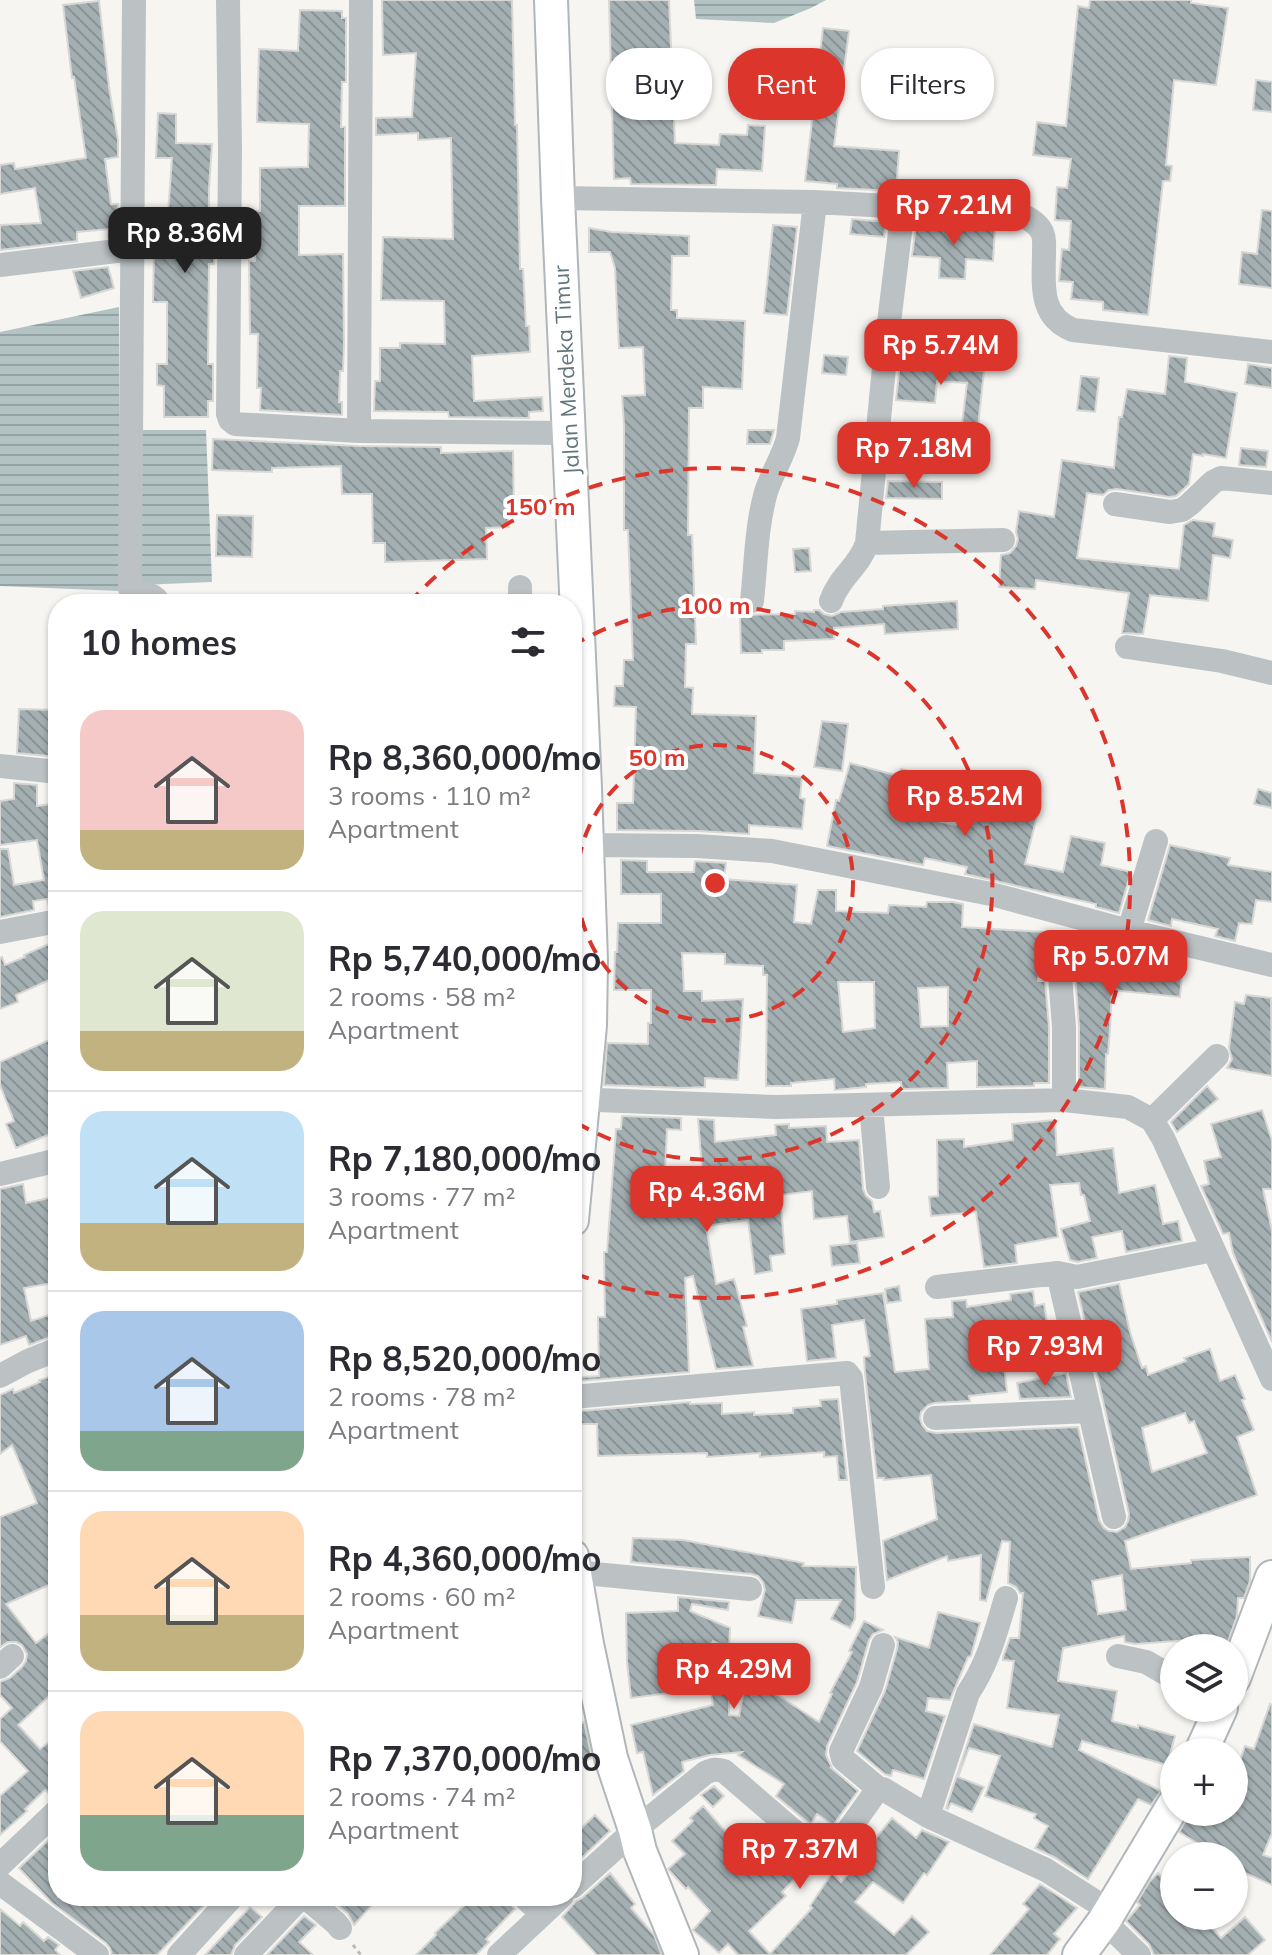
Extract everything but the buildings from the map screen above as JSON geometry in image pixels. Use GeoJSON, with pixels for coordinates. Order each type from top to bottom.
{"type":"FeatureCollection","features":[{"type":"Feature","properties":{"kind":"main road","name":"Jalan Merdeka Timur"},"geometry":{"type":"LineString","coordinates":[[551,0],[574,594]]}},
{"type":"Feature","properties":{"kind":"main road","name":"Jalan Merdeka Timur"},"geometry":{"type":"LineString","coordinates":[[582,874],[591,961],[590,1025],[582,1074]]}},
{"type":"Feature","properties":{"kind":"main road"},"geometry":{"type":"LineString","coordinates":[[1248,1641],[1272,1577]]}},
{"type":"Feature","properties":{"kind":"main road"},"geometry":{"type":"LineString","coordinates":[[582,1615],[611,1758],[644,1864],[682,1955]]}},
{"type":"Feature","properties":{"kind":"main road"},"geometry":{"type":"LineString","coordinates":[[1079,1955],[1107,1916],[1161,1826]]}},
{"type":"Feature","properties":{"kind":"street"},"geometry":{"type":"LineString","coordinates":[[134,0],[130,589],[134,594]]}},
{"type":"Feature","properties":{"kind":"street"},"geometry":{"type":"LineString","coordinates":[[228,0],[230,420],[235,424],[359,431],[568,433]]}},
{"type":"Feature","properties":{"kind":"street"},"geometry":{"type":"LineString","coordinates":[[359,431],[361,0]]}},
{"type":"Feature","properties":{"kind":"street"},"geometry":{"type":"LineString","coordinates":[[558,198],[815,202],[1017,213],[1035,223],[1041,231],[1046,303],[1061,325],[1073,330],[1272,352]]}},
{"type":"Feature","properties":{"kind":"street"},"geometry":{"type":"LineString","coordinates":[[752,601],[761,515],[770,482],[788,438],[815,202]]}},
{"type":"Feature","properties":{"kind":"street"},"geometry":{"type":"LineString","coordinates":[[831,601],[835,588],[864,553],[867,543],[903,208]]}},
{"type":"Feature","properties":{"kind":"street"},"geometry":{"type":"LineString","coordinates":[[0,265],[133,249]]}},
{"type":"Feature","properties":{"kind":"street"},"geometry":{"type":"LineString","coordinates":[[1115,504],[1170,512],[1182,510],[1221,478],[1272,483]]}},
{"type":"Feature","properties":{"kind":"street"},"geometry":{"type":"LineString","coordinates":[[867,543],[1003,540]]}},
{"type":"Feature","properties":{"kind":"street"},"geometry":{"type":"LineString","coordinates":[[1127,647],[1222,661],[1272,673]]}},
{"type":"Feature","properties":{"kind":"street"},"geometry":{"type":"LineString","coordinates":[[0,766],[48,771]]}},
{"type":"Feature","properties":{"kind":"street"},"geometry":{"type":"LineString","coordinates":[[1129,931],[1156,841]]}},
{"type":"Feature","properties":{"kind":"street"},"geometry":{"type":"LineString","coordinates":[[582,845],[697,846],[772,851],[991,894],[1272,965]]}},
{"type":"Feature","properties":{"kind":"street"},"geometry":{"type":"LineString","coordinates":[[0,932],[48,923]]}},
{"type":"Feature","properties":{"kind":"street"},"geometry":{"type":"LineString","coordinates":[[1060,976],[1064,1100]]}},
{"type":"Feature","properties":{"kind":"street"},"geometry":{"type":"LineString","coordinates":[[1152,1120],[1217,1056]]}},
{"type":"Feature","properties":{"kind":"street"},"geometry":{"type":"LineString","coordinates":[[582,1099],[776,1107],[1064,1100],[1128,1107],[1152,1120],[1172,1156],[1272,1379]]}},
{"type":"Feature","properties":{"kind":"street"},"geometry":{"type":"LineString","coordinates":[[871,1105],[878,1187]]}},
{"type":"Feature","properties":{"kind":"street"},"geometry":{"type":"LineString","coordinates":[[0,1174],[48,1162]]}},
{"type":"Feature","properties":{"kind":"street"},"geometry":{"type":"LineString","coordinates":[[937,1287],[1058,1273],[1077,1277],[1213,1250]]}},
{"type":"Feature","properties":{"kind":"street"},"geometry":{"type":"LineString","coordinates":[[1058,1273],[1114,1517]]}},
{"type":"Feature","properties":{"kind":"street"},"geometry":{"type":"LineString","coordinates":[[0,1376],[48,1353]]}},
{"type":"Feature","properties":{"kind":"street"},"geometry":{"type":"LineString","coordinates":[[582,1396],[847,1373],[850,1375],[873,1587]]}},
{"type":"Feature","properties":{"kind":"street"},"geometry":{"type":"LineString","coordinates":[[935,1418],[1090,1411]]}},
{"type":"Feature","properties":{"kind":"street"},"geometry":{"type":"LineString","coordinates":[[582,1565],[750,1589]]}},
{"type":"Feature","properties":{"kind":"street"},"geometry":{"type":"LineString","coordinates":[[928,1816],[968,1693],[987,1658],[1006,1598]]}},
{"type":"Feature","properties":{"kind":"street"},"geometry":{"type":"LineString","coordinates":[[883,1645],[871,1687],[841,1751],[843,1759],[879,1789],[928,1816],[1046,1870],[1107,1916],[1139,1955]]}},
{"type":"Feature","properties":{"kind":"street"},"geometry":{"type":"LineString","coordinates":[[1118,1656],[1146,1662],[1160,1670]]}},
{"type":"Feature","properties":{"kind":"street"},"geometry":{"type":"LineString","coordinates":[[582,1878],[705,1773],[718,1769],[825,1855],[835,1849],[879,1789]]}},
{"type":"Feature","properties":{"kind":"street"},"geometry":{"type":"LineString","coordinates":[[0,1865],[48,1819]]}},
{"type":"Feature","properties":{"kind":"street"},"geometry":{"type":"LineString","coordinates":[[0,1883],[83,1951]]}},
{"type":"Feature","properties":{"kind":"street"},"geometry":{"type":"LineString","coordinates":[[179,1955],[224,1906]]}},
{"type":"Feature","properties":{"kind":"street"},"geometry":{"type":"LineString","coordinates":[[246,1955],[293,1906]]}},
{"type":"Feature","properties":{"kind":"street"},"geometry":{"type":"LineString","coordinates":[[315,1906],[340,1928]]}},
{"type":"Feature","properties":{"kind":"street"},"geometry":{"type":"LineString","coordinates":[[534,1906],[542,1914]]}},
{"type":"Feature","properties":{"kind":"street"},"geometry":{"type":"LineString","coordinates":[[499,1955],[551,1906]]}},
{"type":"Feature","properties":{"kind":"shaded area"},"geometry":{"type":"Polygon","coordinates":[[[694,0],[826,0],[774,23],[696,19],[694,0]]]}},
{"type":"Feature","properties":{"kind":"shaded area"},"geometry":{"type":"Polygon","coordinates":[[[119,307],[120,591],[0,586],[0,332],[119,307]]]}},
{"type":"Feature","properties":{"kind":"shaded area"},"geometry":{"type":"Polygon","coordinates":[[[141,430],[206,430],[212,582],[139,585],[141,430]]]}}]}
